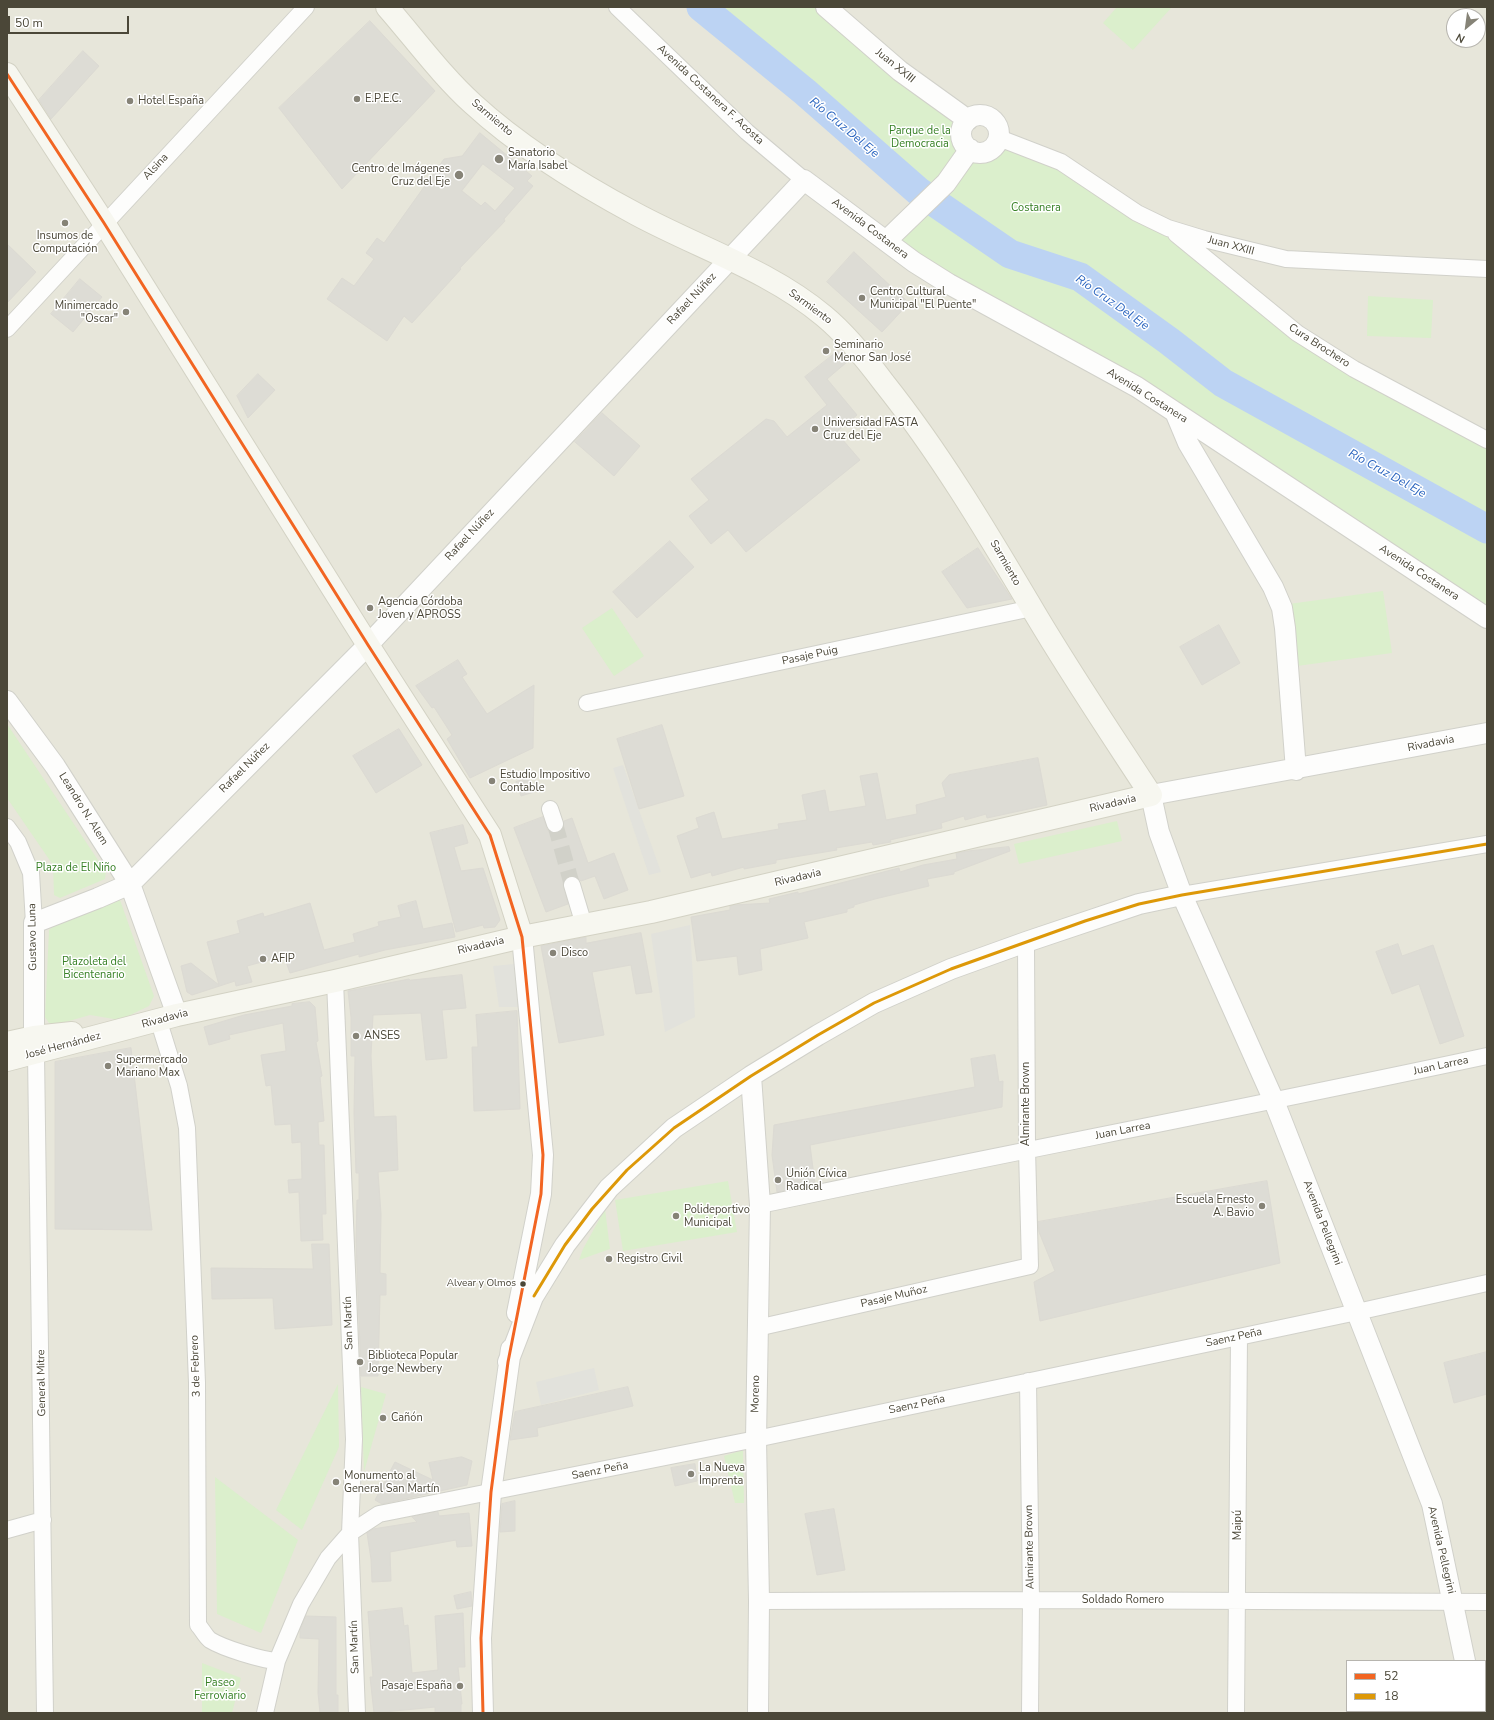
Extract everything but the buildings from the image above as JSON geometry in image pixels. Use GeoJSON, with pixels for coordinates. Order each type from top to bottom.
{"type":"FeatureCollection","features":[{"type":"Feature","properties":{"kind":"main road","name":"Sarmiento"},"geometry":{"type":"LineString","coordinates":[[387,7],[444,75],[473,104],[552,165],[594,191],[673,234],[730,258],[804,300],[842,332],[860,352],[901,404],[972,508],[1032,608],[1151,795]]}},
{"type":"Feature","properties":{"kind":"main road"},"geometry":{"type":"LineString","coordinates":[[7,74],[104,223],[368,645],[490,835],[522,937]]}},
{"type":"Feature","properties":{"kind":"main road","name":"Rivadavia"},"geometry":{"type":"LineString","coordinates":[[111,1034],[168,1018],[522,937],[651,912],[1151,795]]}},
{"type":"Feature","properties":{"kind":"main road","name":"José Hernández"},"geometry":{"type":"LineString","coordinates":[[7,1060],[35,1046],[88,1031],[111,1034]]}},
{"type":"Feature","properties":{"kind":"main road","name":"José Hernández"},"geometry":{"type":"LineString","coordinates":[[7,1043],[35,1046]]}},
{"type":"Feature","properties":{"kind":"street","name":"Alsina"},"geometry":{"type":"LineString","coordinates":[[7,329],[306,7]]}},
{"type":"Feature","properties":{"kind":"street","name":"Avenida Costanera F. Acosta"},"geometry":{"type":"LineString","coordinates":[[618,7],[747,132],[804,180]]}},
{"type":"Feature","properties":{"kind":"street","name":"Juan XXIII"},"geometry":{"type":"LineString","coordinates":[[826,7],[900,71],[968,120]]}},
{"type":"Feature","properties":{"kind":"street"},"geometry":{"type":"LineString","coordinates":[[982,115],[992,119],[998,128],[999,138],[994,146],[986,152],[976,152],[970,150],[964,143],[962,135],[963,126],[968,120],[975,116],[982,115]]}},
{"type":"Feature","properties":{"kind":"street","name":"Juan XXIII"},"geometry":{"type":"LineString","coordinates":[[999,138],[1061,162],[1120,203],[1168,228],[1245,250],[1286,259],[1487,269]]}},
{"type":"Feature","properties":{"kind":"street"},"geometry":{"type":"LineString","coordinates":[[886,241],[946,183],[970,150]]}},
{"type":"Feature","properties":{"kind":"street","name":"Rafael Núñez"},"geometry":{"type":"LineString","coordinates":[[130,884],[368,645],[804,180]]}},
{"type":"Feature","properties":{"kind":"street","name":"Avenida Costanera"},"geometry":{"type":"LineString","coordinates":[[804,180],[886,241],[949,284],[1137,387],[1487,618]]}},
{"type":"Feature","properties":{"kind":"street","name":"Cura Brochero"},"geometry":{"type":"LineString","coordinates":[[1168,228],[1297,333],[1354,369],[1487,440]]}},
{"type":"Feature","properties":{"kind":"street"},"geometry":{"type":"LineString","coordinates":[[1175,412],[1188,442],[1273,587],[1282,608],[1285,628],[1296,770]]}},
{"type":"Feature","properties":{"kind":"street","name":"Pasaje Puig"},"geometry":{"type":"LineString","coordinates":[[587,703],[1032,608]]}},
{"type":"Feature","properties":{"kind":"street","name":"Leandro N. Alem"},"geometry":{"type":"LineString","coordinates":[[7,701],[55,766],[130,884],[168,1018]]}},
{"type":"Feature","properties":{"kind":"street","name":"Rivadavia"},"geometry":{"type":"LineString","coordinates":[[1151,795],[1296,770],[1487,733]]}},
{"type":"Feature","properties":{"kind":"street","name":"Avenida Pellegrini"},"geometry":{"type":"LineString","coordinates":[[1151,795],[1159,832],[1182,895],[1274,1101],[1432,1504],[1464,1660]]}},
{"type":"Feature","properties":{"kind":"street","name":"Gustavo Luna"},"geometry":{"type":"LineString","coordinates":[[7,827],[18,842],[31,873],[34,923],[35,1046]]}},
{"type":"Feature","properties":{"kind":"street"},"geometry":{"type":"LineString","coordinates":[[508,1362],[533,1297],[565,1245],[608,1188],[674,1128],[751,1076],[818,1034],[874,1003],[951,969],[1139,904],[1182,895],[1487,844]]}},
{"type":"Feature","properties":{"kind":"street"},"geometry":{"type":"LineString","coordinates":[[34,923],[130,884]]}},
{"type":"Feature","properties":{"kind":"street"},"geometry":{"type":"LineString","coordinates":[[572,885],[584,925]]}},
{"type":"Feature","properties":{"kind":"street"},"geometry":{"type":"LineString","coordinates":[[483,1713],[481,1638],[491,1492],[508,1362],[540,1194],[543,1155],[522,937]]}},
{"type":"Feature","properties":{"kind":"street","name":"Almirante Brown"},"geometry":{"type":"LineString","coordinates":[[1026,942],[1027,1149],[1030,1266]]}},
{"type":"Feature","properties":{"kind":"street","name":"San Martín"},"geometry":{"type":"LineString","coordinates":[[335,981],[354,1439],[350,1533],[357,1713]]}},
{"type":"Feature","properties":{"kind":"street","name":"3 de Febrero"},"geometry":{"type":"LineString","coordinates":[[168,1018],[187,1128],[197,1383],[198,1625],[209,1639],[222,1645],[267,1660],[277,1661]]}},
{"type":"Feature","properties":{"kind":"street","name":"General Mitre"},"geometry":{"type":"LineString","coordinates":[[35,1046],[45,1713]]}},
{"type":"Feature","properties":{"kind":"street","name":"Juan Larrea"},"geometry":{"type":"LineString","coordinates":[[760,1205],[1027,1149],[1274,1101],[1487,1056]]}},
{"type":"Feature","properties":{"kind":"street","name":"Moreno"},"geometry":{"type":"LineString","coordinates":[[751,1076],[760,1205],[756,1439],[759,1601],[758,1713]]}},
{"type":"Feature","properties":{"kind":"street","name":"Pasaje Muñoz"},"geometry":{"type":"LineString","coordinates":[[757,1328],[1030,1266]]}},
{"type":"Feature","properties":{"kind":"street","name":"Saenz Peña"},"geometry":{"type":"LineString","coordinates":[[265,1713],[277,1661],[301,1604],[328,1558],[350,1533],[379,1514],[756,1439],[1357,1312],[1487,1282]]}},
{"type":"Feature","properties":{"kind":"street","name":"Maipú"},"geometry":{"type":"LineString","coordinates":[[1236,1713],[1239,1337]]}},
{"type":"Feature","properties":{"kind":"street","name":"Almirante Brown"},"geometry":{"type":"LineString","coordinates":[[1028,1381],[1031,1600],[1030,1713]]}},
{"type":"Feature","properties":{"kind":"street"},"geometry":{"type":"LineString","coordinates":[[7,1530],[43,1520]]}},
{"type":"Feature","properties":{"kind":"street","name":"Soldado Romero"},"geometry":{"type":"LineString","coordinates":[[759,1601],[1238,1600],[1487,1602]]}},
{"type":"Feature","properties":{"kind":"shaded area"},"geometry":{"type":"Polygon","coordinates":[[[7,7],[1487,7],[1487,1713],[7,1713],[7,7]]]}},
{"type":"Feature","properties":{"kind":"shaded area"},"geometry":{"type":"Polygon","coordinates":[[[623,765],[661,872],[649,875],[613,768],[623,765]]]}},
{"type":"Feature","properties":{"kind":"shaded area"},"geometry":{"type":"Polygon","coordinates":[[[690,925],[695,1017],[665,1032],[651,934],[690,925]]]}},
{"type":"Feature","properties":{"kind":"shaded area"},"geometry":{"type":"Polygon","coordinates":[[[514,964],[518,1007],[499,1007],[493,966],[514,964]]]}},
{"type":"Feature","properties":{"kind":"shaded area"},"geometry":{"type":"Polygon","coordinates":[[[594,1368],[599,1390],[541,1405],[536,1382],[594,1368]]]}},
{"type":"Feature","properties":{"kind":"green space"},"geometry":{"type":"Polygon","coordinates":[[[701,7],[826,7],[963,126],[962,135],[964,142],[969,148],[981,152],[988,151],[994,146],[999,138],[1168,228],[1297,333],[1487,441],[1487,529],[1323,438],[1487,535],[1487,618],[886,241],[930,199],[701,7]]]}},
{"type":"Feature","properties":{"kind":"green space"},"geometry":{"type":"Polygon","coordinates":[[[1117,7],[1172,7],[1133,50],[1103,23],[1117,7]]]}},
{"type":"Feature","properties":{"kind":"green space"},"geometry":{"type":"Polygon","coordinates":[[[1368,296],[1433,300],[1431,338],[1367,336],[1368,296]]]}},
{"type":"Feature","properties":{"kind":"green space"},"geometry":{"type":"Polygon","coordinates":[[[1383,591],[1392,653],[1297,666],[1289,604],[1383,591]]]}},
{"type":"Feature","properties":{"kind":"green space"},"geometry":{"type":"Polygon","coordinates":[[[612,608],[644,656],[614,676],[582,628],[612,608]]]}},
{"type":"Feature","properties":{"kind":"green space","name":"Plaza de El Niño"},"geometry":{"type":"Polygon","coordinates":[[[7,724],[106,872],[105,879],[60,898],[54,895],[53,865],[7,798],[7,724]]]}},
{"type":"Feature","properties":{"kind":"green space"},"geometry":{"type":"Polygon","coordinates":[[[1117,821],[1122,841],[1019,864],[1014,844],[1117,821]]]}},
{"type":"Feature","properties":{"kind":"green space","name":"Plazoleta del Bicentenario"},"geometry":{"type":"Polygon","coordinates":[[[120,900],[154,996],[149,1006],[120,1020],[90,1015],[55,1025],[49,1023],[45,1017],[49,930],[54,926],[120,900]]]}},
{"type":"Feature","properties":{"kind":"green space","name":"Polideportivo Municipal"},"geometry":{"type":"Polygon","coordinates":[[[728,1181],[737,1232],[623,1251],[615,1200],[728,1181]]]}},
{"type":"Feature","properties":{"kind":"green space"},"geometry":{"type":"Polygon","coordinates":[[[605,1209],[610,1249],[579,1260],[583,1249],[605,1209]]]}},
{"type":"Feature","properties":{"kind":"green space"},"geometry":{"type":"Polygon","coordinates":[[[338,1384],[339,1447],[302,1530],[276,1510],[338,1384]]]}},
{"type":"Feature","properties":{"kind":"green space"},"geometry":{"type":"Polygon","coordinates":[[[361,1387],[386,1394],[364,1472],[361,1387]]]}},
{"type":"Feature","properties":{"kind":"green space"},"geometry":{"type":"Polygon","coordinates":[[[743,1450],[744,1503],[735,1503],[724,1456],[743,1450]]]}},
{"type":"Feature","properties":{"kind":"green space"},"geometry":{"type":"Polygon","coordinates":[[[215,1477],[298,1540],[261,1633],[217,1614],[215,1477]]]}},
{"type":"Feature","properties":{"kind":"green space","name":"Paseo Ferroviario"},"geometry":{"type":"Polygon","coordinates":[[[202,1663],[241,1678],[232,1713],[202,1713],[202,1663]]]}},
{"type":"Feature","properties":{"kind":"waterway","name":"Río Cruz Del Eje"},"geometry":{"type":"LineString","coordinates":[[701,7],[805,92],[918,191],[1010,254],[1080,277],[1169,341],[1223,383],[1487,529]]}},
{"type":"Feature","properties":{"kind":"tunnel"},"geometry":{"type":"LineString","coordinates":[[555,824],[572,885]]}},
{"type":"Feature","properties":{"kind":"transit line","name":"52"},"geometry":{"type":"LineString","coordinates":[[7,74],[104,223],[368,645],[490,835],[522,937],[543,1155],[541,1194],[508,1362],[491,1492],[481,1638],[483,1713]]}},
{"type":"Feature","properties":{"kind":"transit line","name":"18"},"geometry":{"type":"LineString","coordinates":[[534,1296],[565,1245],[592,1209],[627,1170],[674,1128],[751,1076],[874,1003],[951,969],[1085,921],[1139,904],[1182,895],[1487,844]]}},
{"type":"Feature","properties":{"kind":"place","name":"E.P.E.C."},"geometry":{"type":"Point","coordinates":[357,99]}},
{"type":"Feature","properties":{"kind":"place","name":"Hotel España"},"geometry":{"type":"Point","coordinates":[130,101]}},
{"type":"Feature","properties":{"kind":"place","name":"Sanatorio María Isabel"},"geometry":{"type":"Point","coordinates":[499,159]}},
{"type":"Feature","properties":{"kind":"place","name":"Centro de Imágenes Cruz del Eje"},"geometry":{"type":"Point","coordinates":[459,175]}},
{"type":"Feature","properties":{"kind":"place","name":"Insumos de Computación"},"geometry":{"type":"Point","coordinates":[65,223]}},
{"type":"Feature","properties":{"kind":"place","name":"Centro Cultural Municipal \"El Puente\""},"geometry":{"type":"Point","coordinates":[862,298]}},
{"type":"Feature","properties":{"kind":"place","name":"Minimercado \"Oscar\""},"geometry":{"type":"Point","coordinates":[126,312]}},
{"type":"Feature","properties":{"kind":"place","name":"Seminario Menor San José"},"geometry":{"type":"Point","coordinates":[826,351]}},
{"type":"Feature","properties":{"kind":"place","name":"Universidad FASTA Cruz del Eje"},"geometry":{"type":"Point","coordinates":[815,429]}},
{"type":"Feature","properties":{"kind":"place","name":"Agencia Córdoba Joven y APROSS"},"geometry":{"type":"Point","coordinates":[370,608]}},
{"type":"Feature","properties":{"kind":"place","name":"Estudio Impositivo Contable"},"geometry":{"type":"Point","coordinates":[492,781]}},
{"type":"Feature","properties":{"kind":"place","name":"Disco"},"geometry":{"type":"Point","coordinates":[553,953]}},
{"type":"Feature","properties":{"kind":"place","name":"AFIP"},"geometry":{"type":"Point","coordinates":[263,959]}},
{"type":"Feature","properties":{"kind":"place","name":"ANSES"},"geometry":{"type":"Point","coordinates":[356,1036]}},
{"type":"Feature","properties":{"kind":"place","name":"Supermercado Mariano Max"},"geometry":{"type":"Point","coordinates":[108,1066]}},
{"type":"Feature","properties":{"kind":"place","name":"Unión Cívica Radical"},"geometry":{"type":"Point","coordinates":[778,1180]}},
{"type":"Feature","properties":{"kind":"place","name":"Escuela Ernesto A. Bavio"},"geometry":{"type":"Point","coordinates":[1262,1206]}},
{"type":"Feature","properties":{"kind":"place","name":"Polideportivo Municipal"},"geometry":{"type":"Point","coordinates":[676,1216]}},
{"type":"Feature","properties":{"kind":"place","name":"Registro Civil"},"geometry":{"type":"Point","coordinates":[609,1259]}},
{"type":"Feature","properties":{"kind":"place","name":"Alvear y Olmos"},"geometry":{"type":"Point","coordinates":[523,1284]}},
{"type":"Feature","properties":{"kind":"place","name":"Biblioteca Popular Jorge Newbery"},"geometry":{"type":"Point","coordinates":[360,1362]}},
{"type":"Feature","properties":{"kind":"place","name":"Cañón"},"geometry":{"type":"Point","coordinates":[383,1418]}},
{"type":"Feature","properties":{"kind":"place","name":"La Nueva Imprenta"},"geometry":{"type":"Point","coordinates":[691,1474]}},
{"type":"Feature","properties":{"kind":"place","name":"Monumento al General San Martín"},"geometry":{"type":"Point","coordinates":[336,1482]}},
{"type":"Feature","properties":{"kind":"place","name":"Pasaje España"},"geometry":{"type":"Point","coordinates":[460,1686]}},
{"type":"Feature","properties":{"kind":"park label","name":"Parque de la Democracia"},"geometry":{"type":"Point","coordinates":[920,137]}},
{"type":"Feature","properties":{"kind":"park label","name":"Costanera"},"geometry":{"type":"Point","coordinates":[1036,208]}}]}
